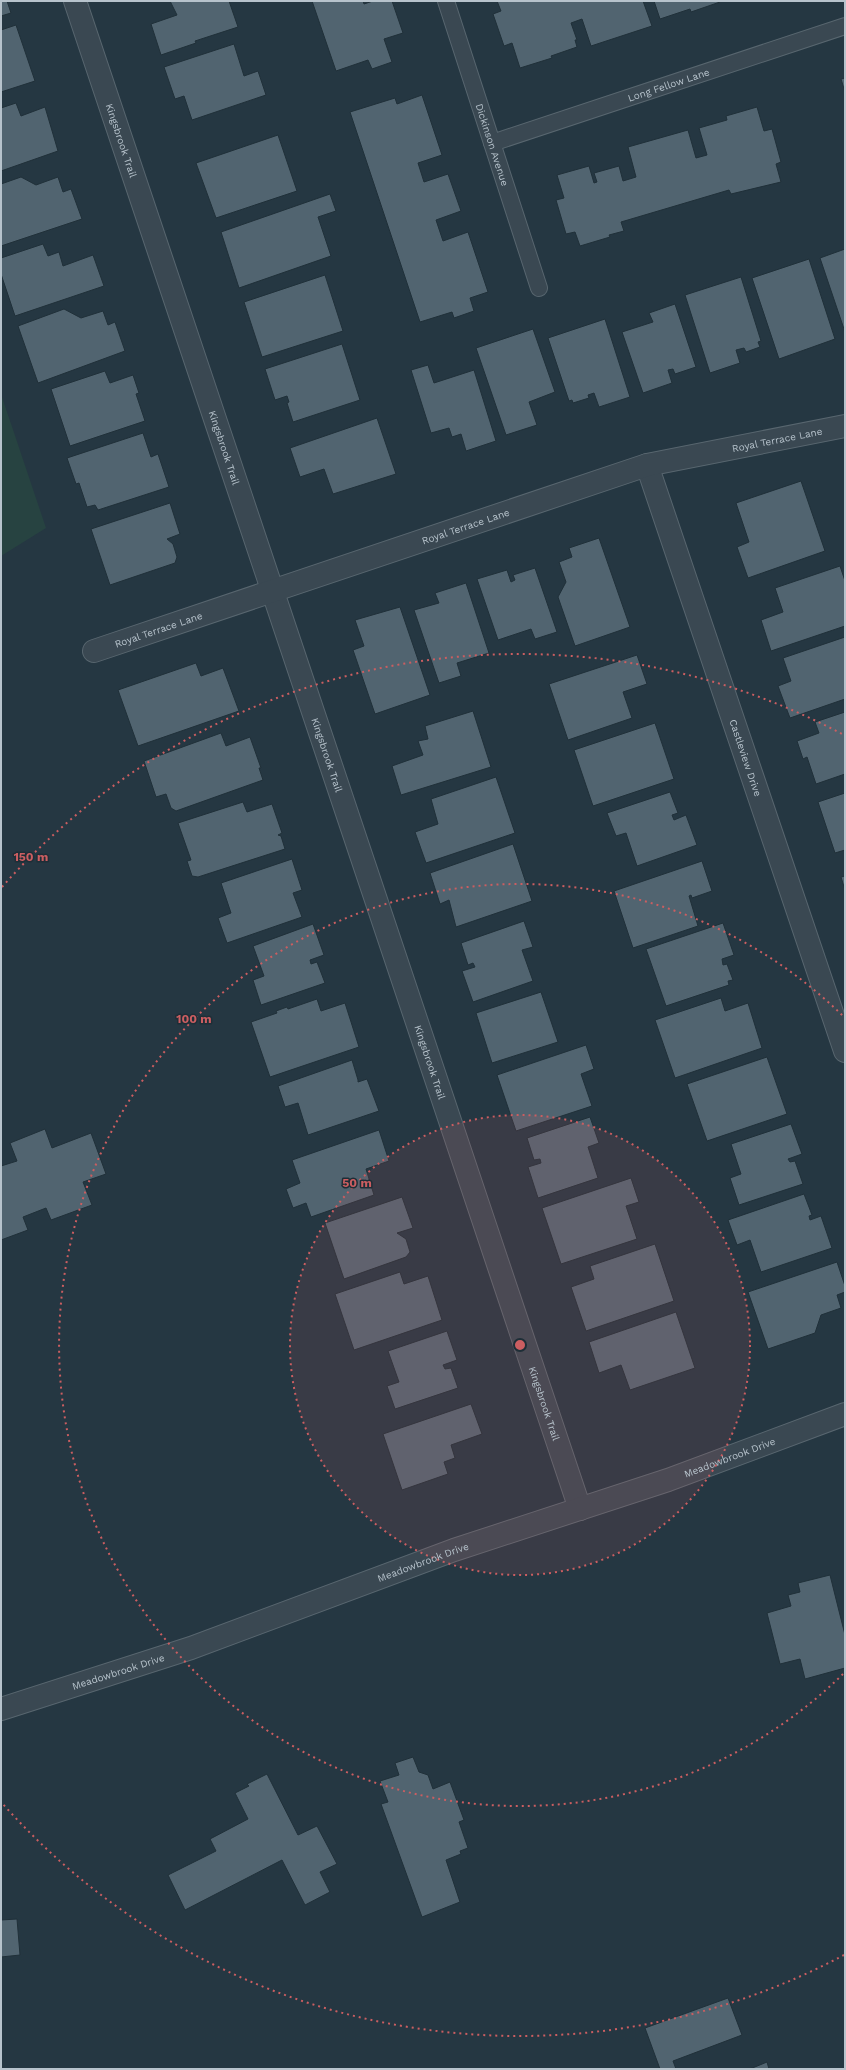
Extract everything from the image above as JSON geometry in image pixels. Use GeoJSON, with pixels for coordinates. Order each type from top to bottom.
{"type":"FeatureCollection","features":[{"type":"Feature","properties":{"kind":"street","name":"Kingsbrook Trail"},"geometry":{"type":"LineString","coordinates":[[75,1],[580,1509]]}},
{"type":"Feature","properties":{"kind":"street","name":"Royal Terrace Lane"},"geometry":{"type":"LineString","coordinates":[[94,651],[647,465],[845,426]]}},
{"type":"Feature","properties":{"kind":"street","name":"Castleview Drive"},"geometry":{"type":"LineString","coordinates":[[647,465],[845,1052]]}},
{"type":"Feature","properties":{"kind":"street","name":"Meadowbrook Drive"},"geometry":{"type":"LineString","coordinates":[[1,1709],[191,1648],[454,1550],[668,1480],[845,1414]]}},
{"type":"Feature","properties":{"kind":"lane","name":"Dickinson Avenue"},"geometry":{"type":"LineString","coordinates":[[446,1],[539,288]]}},
{"type":"Feature","properties":{"kind":"lane","name":"Long Fellow Lane"},"geometry":{"type":"LineString","coordinates":[[492,143],[845,26]]}},
{"type":"Feature","properties":{"kind":"green space"},"geometry":{"type":"Polygon","coordinates":[[[1,394],[46,528],[1,556],[1,394]]]}},
{"type":"Feature","properties":{"kind":"building"},"geometry":{"type":"Polygon","coordinates":[[[1,1],[7,1],[11,13],[1,16],[1,1]]]}},
{"type":"Feature","properties":{"kind":"building"},"geometry":{"type":"Polygon","coordinates":[[[170,1],[229,1],[238,27],[195,41],[196,43],[161,55],[151,24],[177,15],[170,1]]]}},
{"type":"Feature","properties":{"kind":"building"},"geometry":{"type":"Polygon","coordinates":[[[312,1],[363,1],[364,4],[373,1],[392,1],[403,33],[384,39],[392,62],[372,69],[368,60],[336,71],[312,1]]]}},
{"type":"Feature","properties":{"kind":"building"},"geometry":{"type":"Polygon","coordinates":[[[497,1],[643,1],[652,26],[591,46],[582,19],[571,23],[577,40],[575,40],[577,47],[551,56],[552,58],[520,68],[512,43],[504,46],[493,14],[501,11],[497,1]]]}},
{"type":"Feature","properties":{"kind":"building"},"geometry":{"type":"Polygon","coordinates":[[[654,1],[720,2],[691,12],[690,9],[660,19],[654,1]]]}},
{"type":"Feature","properties":{"kind":"building"},"geometry":{"type":"Polygon","coordinates":[[[16,25],[35,81],[1,92],[1,30],[16,25]]]}},
{"type":"Feature","properties":{"kind":"building"},"geometry":{"type":"Polygon","coordinates":[[[234,44],[244,76],[258,71],[266,95],[192,120],[184,96],[175,99],[164,67],[234,44]]]}},
{"type":"Feature","properties":{"kind":"building"},"geometry":{"type":"Polygon","coordinates":[[[845,78],[845,92],[841,79],[845,78]]]}},
{"type":"Feature","properties":{"kind":"building"},"geometry":{"type":"Polygon","coordinates":[[[422,95],[442,155],[418,163],[424,182],[448,174],[461,211],[436,220],[443,241],[468,232],[488,292],[470,298],[474,311],[454,318],[452,312],[420,322],[350,112],[395,98],[397,104],[422,95]]]}},
{"type":"Feature","properties":{"kind":"building"},"geometry":{"type":"Polygon","coordinates":[[[16,103],[21,116],[45,107],[58,151],[1,171],[1,108],[16,103]]]}},
{"type":"Feature","properties":{"kind":"building"},"geometry":{"type":"Polygon","coordinates":[[[757,107],[764,131],[772,129],[781,162],[776,164],[781,182],[731,194],[729,190],[621,222],[624,231],[580,246],[575,232],[566,234],[556,200],[564,198],[557,175],[589,166],[594,183],[597,182],[594,173],[619,166],[623,181],[636,177],[628,147],[688,130],[696,158],[707,155],[699,128],[727,120],[726,116],[757,107]]]}},
{"type":"Feature","properties":{"kind":"building"},"geometry":{"type":"Polygon","coordinates":[[[278,135],[297,191],[216,218],[196,163],[278,135]]]}},
{"type":"Feature","properties":{"kind":"building"},"geometry":{"type":"Polygon","coordinates":[[[21,177],[36,185],[58,177],[63,192],[71,189],[82,219],[1,246],[1,184],[21,177]]]}},
{"type":"Feature","properties":{"kind":"building"},"geometry":{"type":"Polygon","coordinates":[[[330,194],[336,211],[318,217],[331,256],[239,288],[221,232],[330,194]]]}},
{"type":"Feature","properties":{"kind":"building"},"geometry":{"type":"Polygon","coordinates":[[[43,244],[48,256],[59,252],[63,266],[93,255],[104,286],[15,316],[1,274],[1,258],[43,244]]]}},
{"type":"Feature","properties":{"kind":"building"},"geometry":{"type":"Polygon","coordinates":[[[845,249],[845,332],[820,258],[845,249]]]}},
{"type":"Feature","properties":{"kind":"building"},"geometry":{"type":"Polygon","coordinates":[[[809,259],[835,339],[779,359],[752,278],[809,259]]]}},
{"type":"Feature","properties":{"kind":"building"},"geometry":{"type":"Polygon","coordinates":[[[325,275],[343,331],[262,357],[244,302],[325,275]]]}},
{"type":"Feature","properties":{"kind":"building"},"geometry":{"type":"Polygon","coordinates":[[[741,277],[761,341],[758,342],[760,347],[746,352],[744,348],[736,350],[740,363],[710,373],[685,295],[741,277]]]}},
{"type":"Feature","properties":{"kind":"building"},"geometry":{"type":"Polygon","coordinates":[[[675,304],[696,367],[675,374],[673,369],[668,370],[672,383],[643,393],[622,332],[653,322],[649,313],[675,304]]]}},
{"type":"Feature","properties":{"kind":"building"},"geometry":{"type":"Polygon","coordinates":[[[64,309],[81,318],[103,311],[108,325],[115,322],[125,351],[38,383],[18,326],[64,309]]]}},
{"type":"Feature","properties":{"kind":"building"},"geometry":{"type":"Polygon","coordinates":[[[605,319],[630,397],[599,407],[594,393],[588,395],[589,398],[573,403],[572,400],[569,401],[548,338],[605,319]]]}},
{"type":"Feature","properties":{"kind":"building"},"geometry":{"type":"Polygon","coordinates":[[[533,329],[555,392],[529,402],[537,425],[506,435],[476,348],[533,329]]]}},
{"type":"Feature","properties":{"kind":"building"},"geometry":{"type":"Polygon","coordinates":[[[342,344],[360,400],[293,422],[287,403],[289,402],[287,396],[275,400],[265,369],[342,344]]]}},
{"type":"Feature","properties":{"kind":"building"},"geometry":{"type":"Polygon","coordinates":[[[428,365],[434,383],[474,370],[496,441],[466,451],[461,434],[452,437],[449,428],[431,433],[411,370],[428,365]]]}},
{"type":"Feature","properties":{"kind":"building"},"geometry":{"type":"Polygon","coordinates":[[[105,371],[110,383],[133,375],[139,393],[136,394],[145,421],[70,446],[51,389],[105,371]]]}},
{"type":"Feature","properties":{"kind":"building"},"geometry":{"type":"Polygon","coordinates":[[[377,418],[396,474],[333,494],[324,469],[300,477],[290,448],[377,418]]]}},
{"type":"Feature","properties":{"kind":"building"},"geometry":{"type":"Polygon","coordinates":[[[143,433],[151,457],[158,454],[169,487],[98,510],[95,505],[87,507],[79,483],[76,484],[67,458],[143,433]]]}},
{"type":"Feature","properties":{"kind":"building"},"geometry":{"type":"Polygon","coordinates":[[[801,481],[825,551],[748,578],[737,547],[749,542],[736,503],[801,481]]]}},
{"type":"Feature","properties":{"kind":"building"},"geometry":{"type":"Polygon","coordinates":[[[170,503],[180,534],[167,539],[173,544],[177,557],[175,563],[110,585],[91,529],[170,503]]]}},
{"type":"Feature","properties":{"kind":"building"},"geometry":{"type":"Polygon","coordinates":[[[599,538],[630,627],[575,646],[558,597],[566,582],[559,562],[572,557],[569,548],[599,538]]]}},
{"type":"Feature","properties":{"kind":"building"},"geometry":{"type":"Polygon","coordinates":[[[840,566],[845,581],[845,626],[771,651],[761,620],[783,612],[775,588],[840,566]]]}},
{"type":"Feature","properties":{"kind":"building"},"geometry":{"type":"Polygon","coordinates":[[[535,568],[557,632],[535,639],[531,629],[498,640],[477,579],[507,570],[511,582],[515,580],[513,575],[535,568]]]}},
{"type":"Feature","properties":{"kind":"building"},"geometry":{"type":"Polygon","coordinates":[[[466,583],[489,653],[457,663],[461,676],[439,683],[414,610],[439,603],[435,593],[466,583]]]}},
{"type":"Feature","properties":{"kind":"building"},"geometry":{"type":"Polygon","coordinates":[[[400,607],[430,695],[375,714],[353,650],[364,646],[355,620],[400,607]]]}},
{"type":"Feature","properties":{"kind":"building"},"geometry":{"type":"Polygon","coordinates":[[[845,637],[845,699],[790,718],[778,686],[791,681],[783,658],[845,637]]]}},
{"type":"Feature","properties":{"kind":"building"},"geometry":{"type":"Polygon","coordinates":[[[637,655],[647,684],[623,692],[632,718],[568,740],[549,684],[637,655]]]}},
{"type":"Feature","properties":{"kind":"building"},"geometry":{"type":"Polygon","coordinates":[[[196,663],[201,676],[223,668],[239,711],[138,746],[118,690],[196,663]]]}},
{"type":"Feature","properties":{"kind":"building"},"geometry":{"type":"Polygon","coordinates":[[[473,711],[491,767],[401,795],[392,766],[423,755],[418,741],[428,739],[425,726],[473,711]]]}},
{"type":"Feature","properties":{"kind":"building"},"geometry":{"type":"Polygon","coordinates":[[[845,712],[845,774],[816,784],[807,757],[803,759],[797,741],[819,733],[815,722],[845,712]]]}},
{"type":"Feature","properties":{"kind":"building"},"geometry":{"type":"Polygon","coordinates":[[[655,723],[674,779],[593,806],[574,750],[655,723]]]}},
{"type":"Feature","properties":{"kind":"building"},"geometry":{"type":"Polygon","coordinates":[[[221,733],[226,746],[250,737],[261,768],[259,768],[263,780],[176,811],[171,808],[166,794],[156,797],[144,761],[221,733]]]}},
{"type":"Feature","properties":{"kind":"building"},"geometry":{"type":"Polygon","coordinates":[[[496,777],[515,833],[426,863],[415,832],[438,824],[431,799],[496,777]]]}},
{"type":"Feature","properties":{"kind":"building"},"geometry":{"type":"Polygon","coordinates":[[[670,792],[678,813],[672,815],[674,820],[686,815],[697,845],[637,866],[626,833],[616,836],[607,813],[670,792]]]}},
{"type":"Feature","properties":{"kind":"building"},"geometry":{"type":"Polygon","coordinates":[[[845,793],[845,850],[835,853],[818,802],[845,793]]]}},
{"type":"Feature","properties":{"kind":"building"},"geometry":{"type":"Polygon","coordinates":[[[243,802],[247,812],[272,804],[282,833],[278,835],[281,836],[285,849],[198,877],[192,876],[187,861],[191,860],[178,823],[243,802]]]}},
{"type":"Feature","properties":{"kind":"building"},"geometry":{"type":"Polygon","coordinates":[[[513,844],[532,901],[456,927],[449,900],[440,904],[430,873],[513,844]]]}},
{"type":"Feature","properties":{"kind":"building"},"geometry":{"type":"Polygon","coordinates":[[[292,859],[302,890],[293,893],[302,917],[227,943],[218,918],[231,913],[221,883],[292,859]]]}},
{"type":"Feature","properties":{"kind":"building"},"geometry":{"type":"Polygon","coordinates":[[[702,861],[712,891],[692,898],[691,895],[689,896],[698,926],[633,948],[614,891],[702,861]]]}},
{"type":"Feature","properties":{"kind":"building"},"geometry":{"type":"Polygon","coordinates":[[[845,876],[845,890],[841,877],[845,876]]]}},
{"type":"Feature","properties":{"kind":"building"},"geometry":{"type":"Polygon","coordinates":[[[524,921],[533,947],[522,950],[533,981],[473,1002],[462,971],[475,967],[473,963],[468,965],[461,943],[524,921]]]}},
{"type":"Feature","properties":{"kind":"building"},"geometry":{"type":"Polygon","coordinates":[[[723,923],[734,955],[722,959],[723,965],[727,964],[733,980],[728,981],[729,985],[666,1006],[646,949],[723,923]]]}},
{"type":"Feature","properties":{"kind":"building"},"geometry":{"type":"Polygon","coordinates":[[[313,924],[324,955],[310,960],[311,964],[317,962],[325,983],[261,1005],[253,980],[264,976],[253,946],[313,924]]]}},
{"type":"Feature","properties":{"kind":"building"},"geometry":{"type":"Polygon","coordinates":[[[541,992],[558,1042],[492,1063],[476,1013],[541,992]]]}},
{"type":"Feature","properties":{"kind":"building"},"geometry":{"type":"Polygon","coordinates":[[[721,998],[725,1011],[748,1003],[762,1048],[675,1078],[655,1020],[721,998]]]}},
{"type":"Feature","properties":{"kind":"building"},"geometry":{"type":"Polygon","coordinates":[[[317,999],[321,1011],[345,1003],[359,1047],[270,1077],[251,1022],[277,1013],[276,1011],[287,1007],[288,1009],[317,999]]]}},
{"type":"Feature","properties":{"kind":"building"},"geometry":{"type":"Polygon","coordinates":[[[586,1045],[594,1069],[581,1074],[592,1106],[516,1131],[497,1075],[586,1045]]]}},
{"type":"Feature","properties":{"kind":"building"},"geometry":{"type":"Polygon","coordinates":[[[767,1057],[787,1114],[707,1141],[687,1084],[767,1057]]]}},
{"type":"Feature","properties":{"kind":"building"},"geometry":{"type":"Polygon","coordinates":[[[352,1060],[358,1082],[367,1079],[379,1111],[308,1135],[298,1103],[285,1107],[278,1086],[352,1060]]]}},
{"type":"Feature","properties":{"kind":"building"},"geometry":{"type":"Polygon","coordinates":[[[590,1117],[599,1143],[588,1147],[598,1178],[538,1198],[528,1167],[541,1163],[540,1159],[534,1160],[527,1138],[590,1117]]]}},
{"type":"Feature","properties":{"kind":"building"},"geometry":{"type":"Polygon","coordinates":[[[791,1124],[802,1154],[788,1159],[790,1162],[795,1161],[803,1184],[739,1205],[730,1178],[741,1174],[731,1144],[791,1124]]]}},
{"type":"Feature","properties":{"kind":"building"},"geometry":{"type":"Polygon","coordinates":[[[45,1129],[52,1148],[91,1133],[106,1174],[83,1182],[92,1205],[51,1220],[46,1208],[23,1217],[28,1230],[1,1240],[1,1166],[17,1161],[10,1143],[45,1129]]]}},
{"type":"Feature","properties":{"kind":"building"},"geometry":{"type":"Polygon","coordinates":[[[379,1130],[389,1161],[366,1169],[374,1195],[311,1217],[306,1203],[293,1208],[286,1189],[300,1183],[292,1160],[379,1130]]]}},
{"type":"Feature","properties":{"kind":"building"},"geometry":{"type":"Polygon","coordinates":[[[631,1178],[639,1202],[626,1206],[637,1239],[561,1264],[542,1208],[631,1178]]]}},
{"type":"Feature","properties":{"kind":"building"},"geometry":{"type":"Polygon","coordinates":[[[804,1194],[812,1215],[809,1216],[810,1220],[821,1216],[832,1248],[761,1272],[750,1240],[737,1245],[728,1220],[804,1194]]]}},
{"type":"Feature","properties":{"kind":"building"},"geometry":{"type":"Polygon","coordinates":[[[402,1197],[413,1228],[397,1233],[406,1239],[410,1252],[406,1257],[344,1279],[325,1223],[402,1197]]]}},
{"type":"Feature","properties":{"kind":"building"},"geometry":{"type":"Polygon","coordinates":[[[655,1244],[674,1301],[586,1331],[571,1287],[594,1279],[590,1266],[655,1244]]]}},
{"type":"Feature","properties":{"kind":"building"},"geometry":{"type":"Polygon","coordinates":[[[837,1262],[845,1286],[845,1292],[837,1295],[841,1308],[821,1315],[815,1333],[768,1349],[748,1292],[837,1262]]]}},
{"type":"Feature","properties":{"kind":"building"},"geometry":{"type":"Polygon","coordinates":[[[400,1272],[404,1284],[428,1276],[442,1320],[354,1350],[335,1294],[400,1272]]]}},
{"type":"Feature","properties":{"kind":"building"},"geometry":{"type":"Polygon","coordinates":[[[676,1312],[695,1368],[630,1390],[621,1365],[599,1373],[589,1342],[676,1312]]]}},
{"type":"Feature","properties":{"kind":"building"},"geometry":{"type":"Polygon","coordinates":[[[447,1331],[457,1360],[443,1365],[445,1369],[451,1368],[458,1388],[395,1409],[387,1386],[399,1382],[388,1351],[447,1331]]]}},
{"type":"Feature","properties":{"kind":"building"},"geometry":{"type":"Polygon","coordinates":[[[471,1404],[482,1434],[451,1445],[455,1458],[444,1462],[448,1474],[402,1490],[383,1434],[471,1404]]]}},
{"type":"Feature","properties":{"kind":"building"},"geometry":{"type":"Polygon","coordinates":[[[830,1575],[845,1635],[845,1668],[805,1679],[800,1659],[780,1664],[767,1613],[791,1606],[788,1595],[800,1592],[798,1583],[830,1575]]]}},
{"type":"Feature","properties":{"kind":"building"},"geometry":{"type":"Polygon","coordinates":[[[413,1757],[419,1772],[428,1775],[433,1789],[450,1782],[464,1820],[459,1822],[468,1848],[460,1851],[461,1854],[446,1860],[460,1902],[422,1917],[381,1804],[388,1802],[380,1781],[399,1775],[395,1763],[413,1757]]]}},
{"type":"Feature","properties":{"kind":"building"},"geometry":{"type":"Polygon","coordinates":[[[267,1774],[298,1835],[317,1826],[337,1864],[320,1872],[330,1892],[305,1905],[282,1860],[185,1910],[168,1875],[216,1851],[210,1839],[248,1819],[235,1793],[249,1786],[247,1784],[267,1774]]]}},
{"type":"Feature","properties":{"kind":"building"},"geometry":{"type":"Polygon","coordinates":[[[17,1919],[20,1955],[1,1957],[1,1920],[17,1919]]]}},
{"type":"Feature","properties":{"kind":"building"},"geometry":{"type":"Polygon","coordinates":[[[728,1998],[742,2035],[673,2061],[676,2069],[660,2069],[645,2028],[728,1998]]]}},
{"type":"Feature","properties":{"kind":"building"},"geometry":{"type":"Polygon","coordinates":[[[767,2062],[769,2069],[750,2069],[767,2062]]]}}]}
